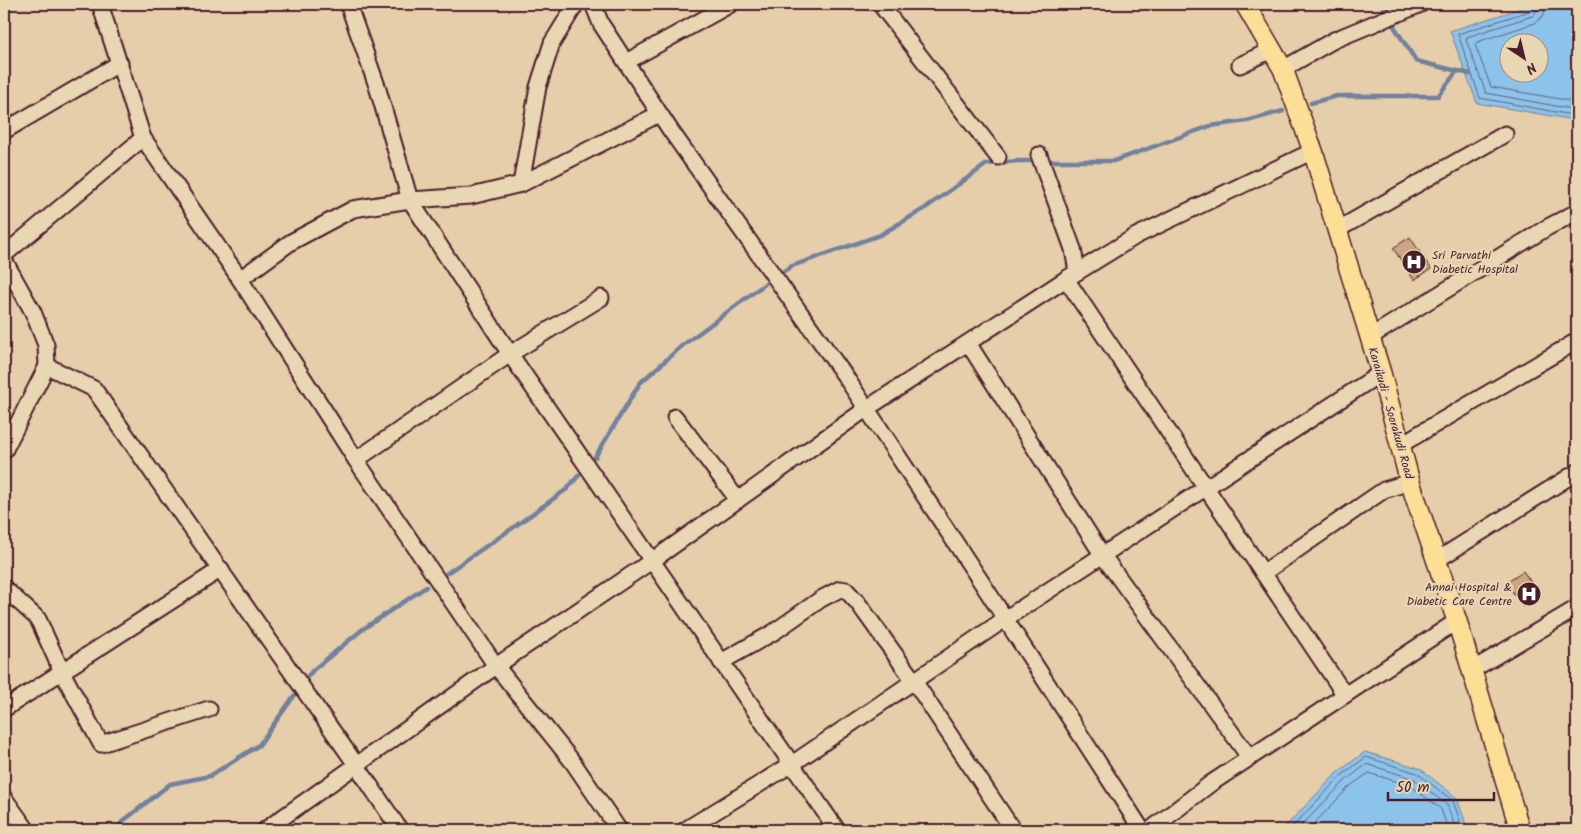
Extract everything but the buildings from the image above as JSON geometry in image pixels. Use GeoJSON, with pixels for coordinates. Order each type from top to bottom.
{"type":"FeatureCollection","features":[{"type":"Feature","properties":{"kind":"main road","name":"Karaikudi - Soorakudi Road"},"geometry":{"type":"LineString","coordinates":[[1245,4],[1279,62],[1313,151],[1381,373],[1410,482],[1457,621],[1520,830]]}},
{"type":"Feature","properties":{"kind":"street"},"geometry":{"type":"LineString","coordinates":[[100,4],[144,138],[240,279],[356,460],[496,666],[572,761],[619,830]]}},
{"type":"Feature","properties":{"kind":"street"},"geometry":{"type":"LineString","coordinates":[[348,4],[377,86],[410,200],[510,354],[837,830]]}},
{"type":"Feature","properties":{"kind":"street"},"geometry":{"type":"LineString","coordinates":[[521,184],[538,87],[552,43],[576,4]]}},
{"type":"Feature","properties":{"kind":"street"},"geometry":{"type":"LineString","coordinates":[[593,4],[601,24],[660,114],[866,409],[1142,830]]}},
{"type":"Feature","properties":{"kind":"street"},"geometry":{"type":"LineString","coordinates":[[626,62],[731,4]]}},
{"type":"Feature","properties":{"kind":"street"},"geometry":{"type":"LineString","coordinates":[[880,4],[998,157]]}},
{"type":"Feature","properties":{"kind":"street"},"geometry":{"type":"LineString","coordinates":[[1240,65],[1267,52],[1279,62],[1421,4]]}},
{"type":"Feature","properties":{"kind":"street"},"geometry":{"type":"LineString","coordinates":[[4,131],[120,63]]}},
{"type":"Feature","properties":{"kind":"street"},"geometry":{"type":"LineString","coordinates":[[240,279],[291,242],[353,209],[410,200],[471,196],[521,184],[660,114]]}},
{"type":"Feature","properties":{"kind":"street"},"geometry":{"type":"LineString","coordinates":[[1337,230],[1505,134]]}},
{"type":"Feature","properties":{"kind":"street"},"geometry":{"type":"LineString","coordinates":[[4,255],[144,138]]}},
{"type":"Feature","properties":{"kind":"street"},"geometry":{"type":"LineString","coordinates":[[265,830],[496,666],[653,560],[866,409],[1071,276],[1136,236],[1313,151]]}},
{"type":"Feature","properties":{"kind":"street"},"geometry":{"type":"LineString","coordinates":[[1040,155],[1073,249],[1071,276],[1206,487],[1345,695]]}},
{"type":"Feature","properties":{"kind":"street"},"geometry":{"type":"LineString","coordinates":[[1370,337],[1548,227],[1577,212]]}},
{"type":"Feature","properties":{"kind":"street"},"geometry":{"type":"LineString","coordinates":[[4,260],[33,312],[46,345],[47,366],[4,451]]}},
{"type":"Feature","properties":{"kind":"street"},"geometry":{"type":"LineString","coordinates":[[356,460],[510,354],[600,298]]}},
{"type":"Feature","properties":{"kind":"street"},"geometry":{"type":"LineString","coordinates":[[1400,445],[1577,341]]}},
{"type":"Feature","properties":{"kind":"street"},"geometry":{"type":"LineString","coordinates":[[968,343],[1103,556],[1250,758]]}},
{"type":"Feature","properties":{"kind":"street"},"geometry":{"type":"LineString","coordinates":[[47,366],[94,389],[400,830]]}},
{"type":"Feature","properties":{"kind":"street"},"geometry":{"type":"LineString","coordinates":[[685,830],[792,764],[1005,619],[1381,373]]}},
{"type":"Feature","properties":{"kind":"street"},"geometry":{"type":"LineString","coordinates":[[675,417],[738,500]]}},
{"type":"Feature","properties":{"kind":"street"},"geometry":{"type":"LineString","coordinates":[[1437,560],[1577,472]]}},
{"type":"Feature","properties":{"kind":"street"},"geometry":{"type":"LineString","coordinates":[[1263,573],[1384,490],[1410,482]]}},
{"type":"Feature","properties":{"kind":"street"},"geometry":{"type":"LineString","coordinates":[[4,709],[220,569]]}},
{"type":"Feature","properties":{"kind":"street"},"geometry":{"type":"LineString","coordinates":[[4,588],[38,619],[62,672],[101,744],[209,709]]}},
{"type":"Feature","properties":{"kind":"street"},"geometry":{"type":"LineString","coordinates":[[721,662],[774,632],[821,599],[840,589],[846,590],[858,603],[914,681],[1013,830]]}},
{"type":"Feature","properties":{"kind":"street"},"geometry":{"type":"LineString","coordinates":[[1472,670],[1577,608]]}},
{"type":"Feature","properties":{"kind":"street"},"geometry":{"type":"LineString","coordinates":[[1150,830],[1250,758],[1457,621]]}},
{"type":"Feature","properties":{"kind":"street"},"geometry":{"type":"LineString","coordinates":[[4,798],[27,830]]}},
{"type":"Feature","properties":{"kind":"water"},"geometry":{"type":"Polygon","coordinates":[[[1535,4],[1577,4],[1577,123],[1574,120],[1477,103],[1450,31],[1535,4]]]}},
{"type":"Feature","properties":{"kind":"water"},"geometry":{"type":"Polygon","coordinates":[[[1365,752],[1419,768],[1457,798],[1468,830],[1282,830],[1338,772],[1365,752]]]}},
{"type":"Feature","properties":{"kind":"waterway"},"geometry":{"type":"LineString","coordinates":[[1382,4],[1385,12],[1416,61],[1470,74]]}},
{"type":"Feature","properties":{"kind":"waterway"},"geometry":{"type":"LineString","coordinates":[[1311,103],[1337,96],[1438,96],[1457,71]]}},
{"type":"Feature","properties":{"kind":"waterway"},"geometry":{"type":"LineString","coordinates":[[1045,161],[1114,161],[1210,126],[1247,121],[1283,111]]}},
{"type":"Feature","properties":{"kind":"waterway"},"geometry":{"type":"LineString","coordinates":[[784,271],[792,266],[880,235],[924,209],[987,164],[1037,161]]}},
{"type":"Feature","properties":{"kind":"waterway"},"geometry":{"type":"LineString","coordinates":[[595,457],[640,383],[683,345],[765,284]]}},
{"type":"Feature","properties":{"kind":"waterway"},"geometry":{"type":"LineString","coordinates":[[447,573],[567,489],[579,475]]}},
{"type":"Feature","properties":{"kind":"waterway"},"geometry":{"type":"LineString","coordinates":[[308,676],[363,629],[426,587]]}},
{"type":"Feature","properties":{"kind":"waterway"},"geometry":{"type":"LineString","coordinates":[[116,830],[122,822],[170,784],[210,776],[259,745],[294,696]]}},
{"type":"Feature","properties":{"kind":"place","name":"Sri Parvathi Diabetic Hospital"},"geometry":{"type":"Point","coordinates":[1414,262]}},
{"type":"Feature","properties":{"kind":"place","name":"Annai Hospital & Diabetic Care Centre"},"geometry":{"type":"Point","coordinates":[1529,594]}}]}
